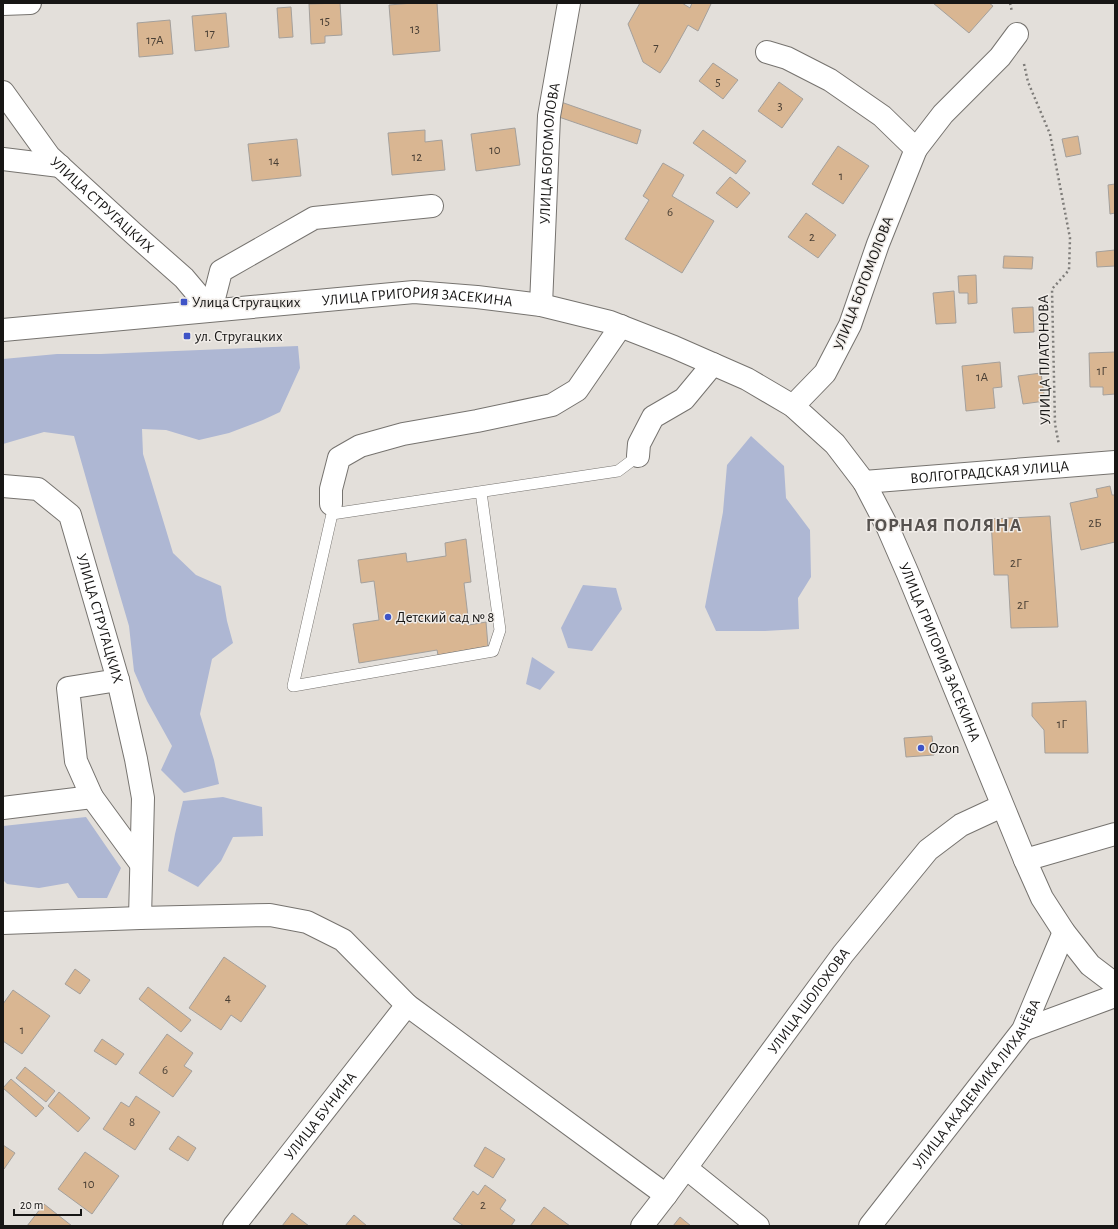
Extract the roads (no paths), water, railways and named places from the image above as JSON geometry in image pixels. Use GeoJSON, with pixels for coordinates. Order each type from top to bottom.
{"type":"FeatureCollection","features":[{"type":"Feature","properties":{"kind":"street"},"geometry":{"type":"LineString","coordinates":[[3,4],[30,3]]}},
{"type":"Feature","properties":{"kind":"street","name":"УЛИЦА БОГОМОЛОВА"},"geometry":{"type":"LineString","coordinates":[[541,305],[549,116],[569,3]]}},
{"type":"Feature","properties":{"kind":"street","name":"УЛИЦА БОГОМОЛОВА"},"geometry":{"type":"LineString","coordinates":[[793,406],[825,373],[850,325],[878,244],[916,149],[943,114],[1000,57],[1017,34]]}},
{"type":"Feature","properties":{"kind":"street"},"geometry":{"type":"LineString","coordinates":[[767,52],[787,58],[830,80],[882,116],[916,149]]}},
{"type":"Feature","properties":{"kind":"street","name":"УЛИЦА СТРУГАЦКИХ"},"geometry":{"type":"LineString","coordinates":[[3,92],[49,156],[184,278],[211,310]]}},
{"type":"Feature","properties":{"kind":"street"},"geometry":{"type":"LineString","coordinates":[[3,159],[60,166]]}},
{"type":"Feature","properties":{"kind":"street"},"geometry":{"type":"LineString","coordinates":[[211,310],[221,271],[314,218],[432,206]]}},
{"type":"Feature","properties":{"kind":"street","name":"УЛИЦА ГРИГОРИЯ ЗАСЕКИНА"},"geometry":{"type":"LineString","coordinates":[[3,330],[414,292],[477,297],[541,305],[610,322],[748,379],[793,406],[835,444],[864,482],[888,528],[908,574],[1002,806],[1042,898],[1064,932],[1090,965],[1115,984]]}},
{"type":"Feature","properties":{"kind":"street"},"geometry":{"type":"LineString","coordinates":[[331,509],[331,489],[338,458],[360,446],[403,434],[552,405],[577,390],[621,326]]}},
{"type":"Feature","properties":{"kind":"street"},"geometry":{"type":"LineString","coordinates":[[638,456],[639,444],[652,417],[684,399],[713,364]]}},
{"type":"Feature","properties":{"kind":"street","name":"ВОЛГОГРАДСКАЯ УЛИЦА"},"geometry":{"type":"LineString","coordinates":[[864,482],[1115,462]]}},
{"type":"Feature","properties":{"kind":"street","name":"УЛИЦА СТРУГАЦКИХ"},"geometry":{"type":"LineString","coordinates":[[3,486],[38,490],[70,515],[118,680],[136,759],[143,798],[140,918]]}},
{"type":"Feature","properties":{"kind":"street"},"geometry":{"type":"LineString","coordinates":[[118,680],[68,688],[76,761],[92,797],[141,864]]}},
{"type":"Feature","properties":{"kind":"street"},"geometry":{"type":"LineString","coordinates":[[3,808],[92,797]]}},
{"type":"Feature","properties":{"kind":"street","name":"УЛИЦА ШОЛОХОВА"},"geometry":{"type":"LineString","coordinates":[[642,1226],[843,954],[928,850],[961,825],[1002,806]]}},
{"type":"Feature","properties":{"kind":"street"},"geometry":{"type":"LineString","coordinates":[[1025,860],[1115,834]]}},
{"type":"Feature","properties":{"kind":"street"},"geometry":{"type":"LineString","coordinates":[[3,923],[270,915],[308,922],[343,940],[407,1005],[666,1195]]}},
{"type":"Feature","properties":{"kind":"street","name":"УЛИЦА АКАДЕМИКА ЛИХАЧЁВА"},"geometry":{"type":"LineString","coordinates":[[870,1226],[1023,1030],[1064,932]]}},
{"type":"Feature","properties":{"kind":"street"},"geometry":{"type":"LineString","coordinates":[[1023,1030],[1115,996]]}},
{"type":"Feature","properties":{"kind":"street","name":"УЛИЦА БУНИНА"},"geometry":{"type":"LineString","coordinates":[[234,1226],[407,1005]]}},
{"type":"Feature","properties":{"kind":"street"},"geometry":{"type":"LineString","coordinates":[[686,1168],[758,1226]]}},
{"type":"Feature","properties":{"kind":"lane"},"geometry":{"type":"LineString","coordinates":[[480,492],[500,630],[492,651],[293,686],[331,509],[480,492],[618,471],[638,456]]}},
{"type":"Feature","properties":{"kind":"place","name":"Улица Стругацких"},"geometry":{"type":"Point","coordinates":[184,302]}},
{"type":"Feature","properties":{"kind":"place","name":"ул. Стругацких"},"geometry":{"type":"Point","coordinates":[187,336]}},
{"type":"Feature","properties":{"kind":"place","name":"Детский сад № 8"},"geometry":{"type":"Point","coordinates":[388,617]}},
{"type":"Feature","properties":{"kind":"place","name":"Ozon"},"geometry":{"type":"Point","coordinates":[921,748]}},
{"type":"Feature","properties":{"kind":"district","name":"ГОРНАЯ ПОЛЯНА"},"geometry":{"type":"Point","coordinates":[944,524]}}]}
